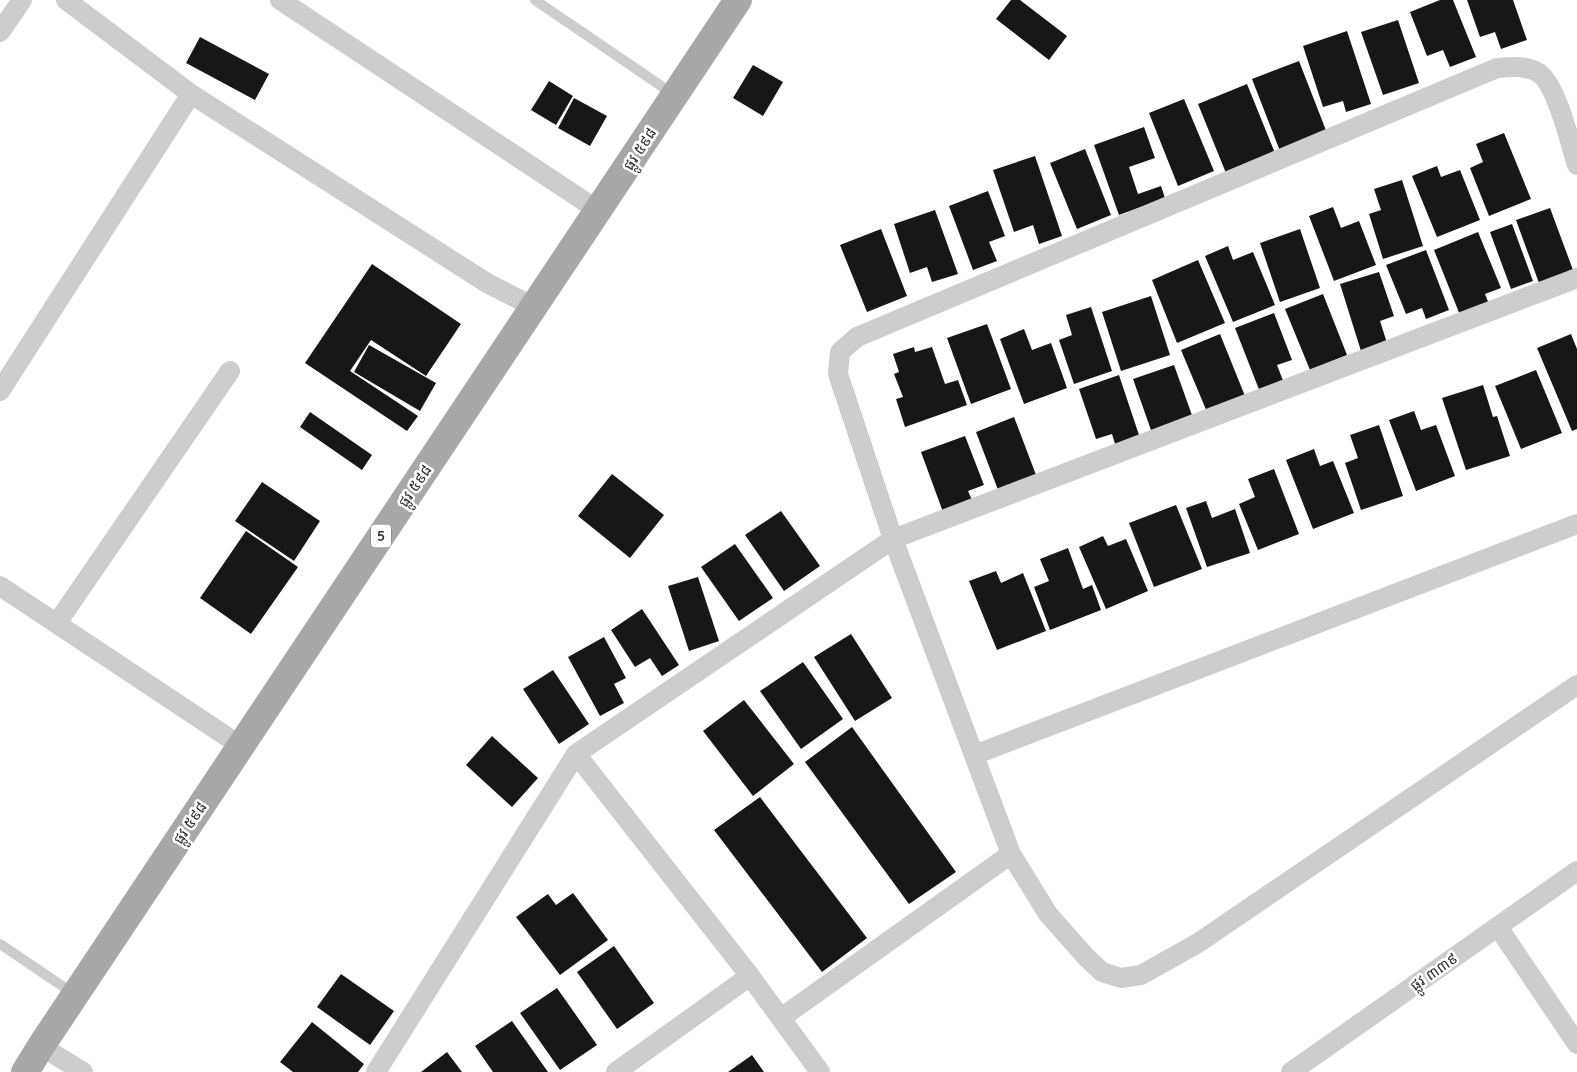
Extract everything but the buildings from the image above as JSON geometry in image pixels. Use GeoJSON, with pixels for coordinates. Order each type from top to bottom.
{"type":"FeatureCollection","features":[{"type":"Feature","properties":{"kind":"main road","name":"ផ្លូវ ៥៩៨"},"geometry":{"type":"LineString","coordinates":[[25,1072],[40,1046],[738,0]]}},
{"type":"Feature","properties":{"kind":"street"},"geometry":{"type":"LineString","coordinates":[[0,32],[22,0]]}},
{"type":"Feature","properties":{"kind":"street"},"geometry":{"type":"LineString","coordinates":[[66,0],[191,94],[487,283],[534,307]]}},
{"type":"Feature","properties":{"kind":"street"},"geometry":{"type":"LineString","coordinates":[[280,0],[599,210]]}},
{"type":"Feature","properties":{"kind":"street"},"geometry":{"type":"LineString","coordinates":[[1577,165],[1552,90],[1544,79],[1539,74],[1522,67],[1497,68],[857,337],[840,352],[838,374],[893,539],[1011,854],[1048,914],[1102,972],[1121,978],[1141,975],[1198,943],[1577,685]]}},
{"type":"Feature","properties":{"kind":"street"},"geometry":{"type":"LineString","coordinates":[[0,391],[191,94]]}},
{"type":"Feature","properties":{"kind":"street"},"geometry":{"type":"LineString","coordinates":[[376,1072],[576,754],[893,539],[1577,278]]}},
{"type":"Feature","properties":{"kind":"street"},"geometry":{"type":"LineString","coordinates":[[58,623],[230,371]]}},
{"type":"Feature","properties":{"kind":"street"},"geometry":{"type":"LineString","coordinates":[[974,755],[1577,524]]}},
{"type":"Feature","properties":{"kind":"street"},"geometry":{"type":"LineString","coordinates":[[0,586],[241,746]]}},
{"type":"Feature","properties":{"kind":"street"},"geometry":{"type":"LineString","coordinates":[[576,754],[750,976],[820,1072]]}},
{"type":"Feature","properties":{"kind":"street"},"geometry":{"type":"LineString","coordinates":[[780,1018],[1011,854]]}},
{"type":"Feature","properties":{"kind":"street","name":"ផ្លូវ ៣៣៩"},"geometry":{"type":"LineString","coordinates":[[1291,1072],[1577,871]]}},
{"type":"Feature","properties":{"kind":"street"},"geometry":{"type":"LineString","coordinates":[[1498,926],[1577,1044]]}},
{"type":"Feature","properties":{"kind":"street"},"geometry":{"type":"LineString","coordinates":[[616,1072],[750,976]]}},
{"type":"Feature","properties":{"kind":"street"},"geometry":{"type":"LineString","coordinates":[[40,1046],[83,1072]]}},
{"type":"Feature","properties":{"kind":"lane"},"geometry":{"type":"LineString","coordinates":[[535,0],[675,95]]}},
{"type":"Feature","properties":{"kind":"lane"},"geometry":{"type":"LineString","coordinates":[[0,944],[75,994]]}}]}
